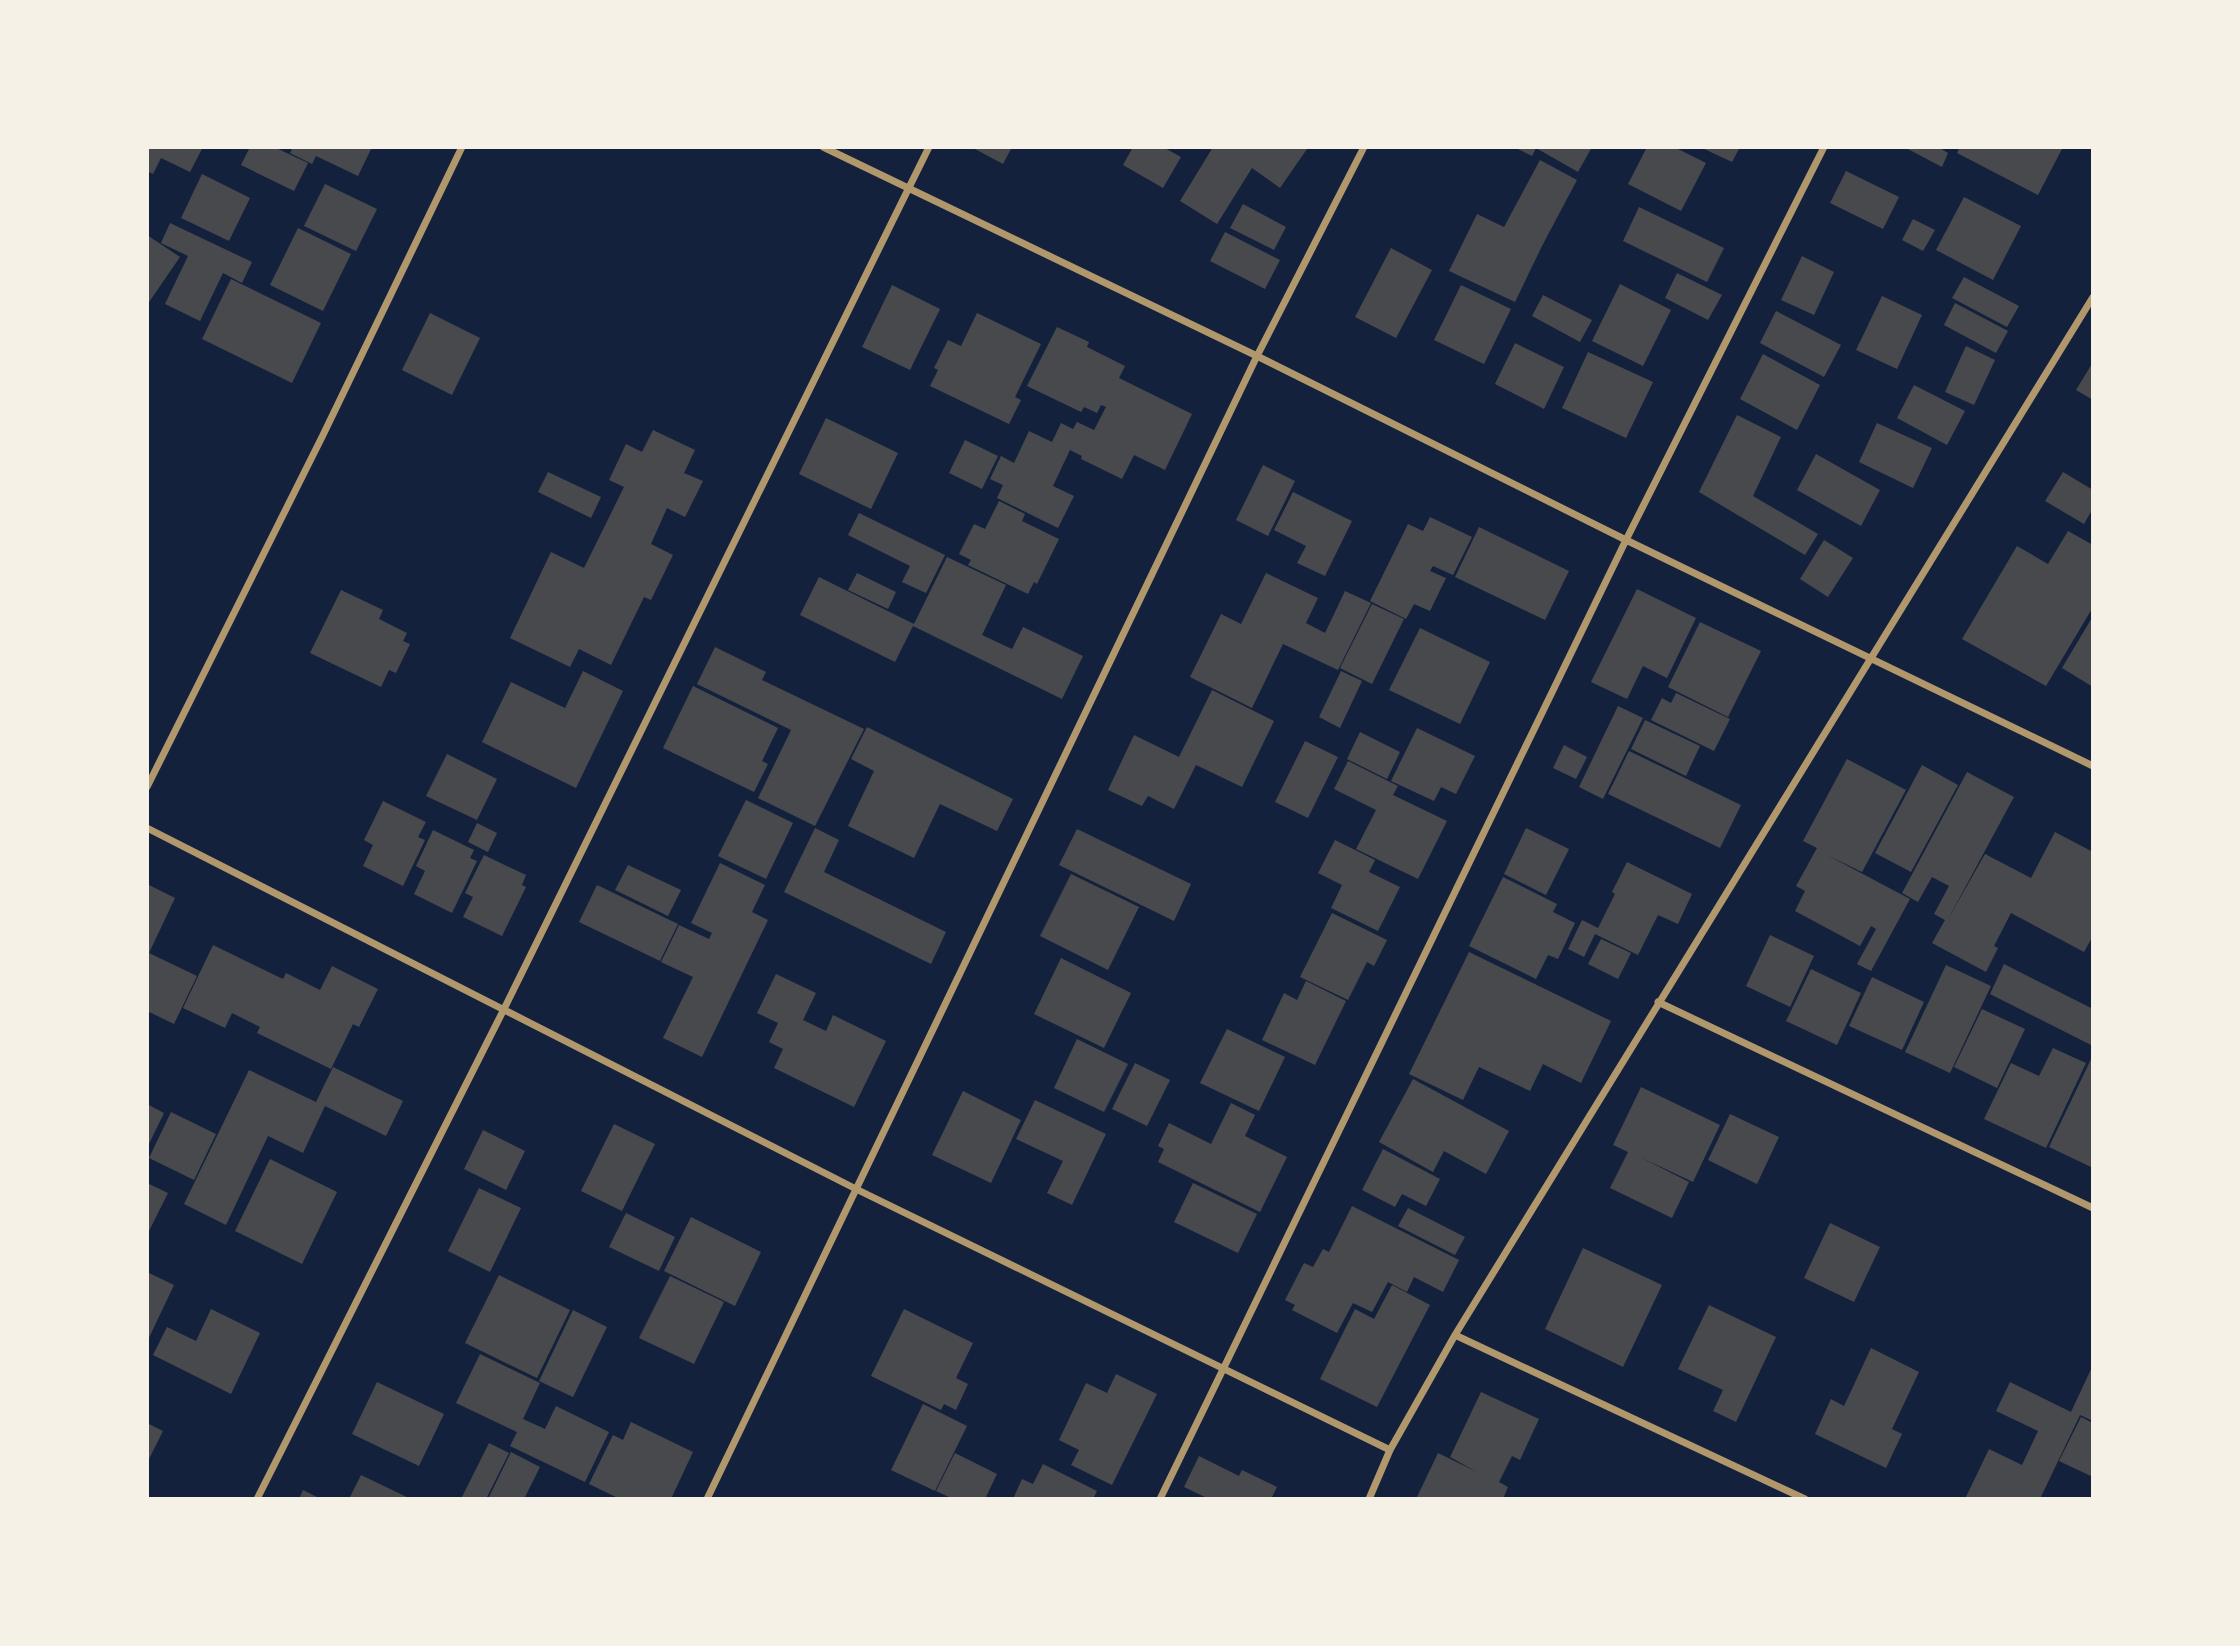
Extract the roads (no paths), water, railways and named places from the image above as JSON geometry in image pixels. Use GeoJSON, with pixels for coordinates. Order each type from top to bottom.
{"type":"FeatureCollection","features":[{"type":"Feature","properties":{"kind":"street"},"geometry":{"type":"LineString","coordinates":[[147,787],[323,435],[462,147]]}},
{"type":"Feature","properties":{"kind":"street"},"geometry":{"type":"LineString","coordinates":[[823,147],[1257,356],[1626,540],[2093,766]]}},
{"type":"Feature","properties":{"kind":"street"},"geometry":{"type":"LineString","coordinates":[[257,1499],[504,1009],[929,147]]}},
{"type":"Feature","properties":{"kind":"street"},"geometry":{"type":"LineString","coordinates":[[708,1499],[1257,356],[1364,147]]}},
{"type":"Feature","properties":{"kind":"street"},"geometry":{"type":"LineString","coordinates":[[1160,1499],[1626,540],[1824,147]]}},
{"type":"Feature","properties":{"kind":"street"},"geometry":{"type":"LineString","coordinates":[[1369,1499],[1390,1450],[1455,1335],[2093,297]]}},
{"type":"Feature","properties":{"kind":"street"},"geometry":{"type":"LineString","coordinates":[[147,828],[858,1190],[1390,1450]]}},
{"type":"Feature","properties":{"kind":"street"},"geometry":{"type":"LineString","coordinates":[[1658,1002],[2093,1208]]}},
{"type":"Feature","properties":{"kind":"street"},"geometry":{"type":"LineString","coordinates":[[1455,1335],[1805,1499]]}}]}
